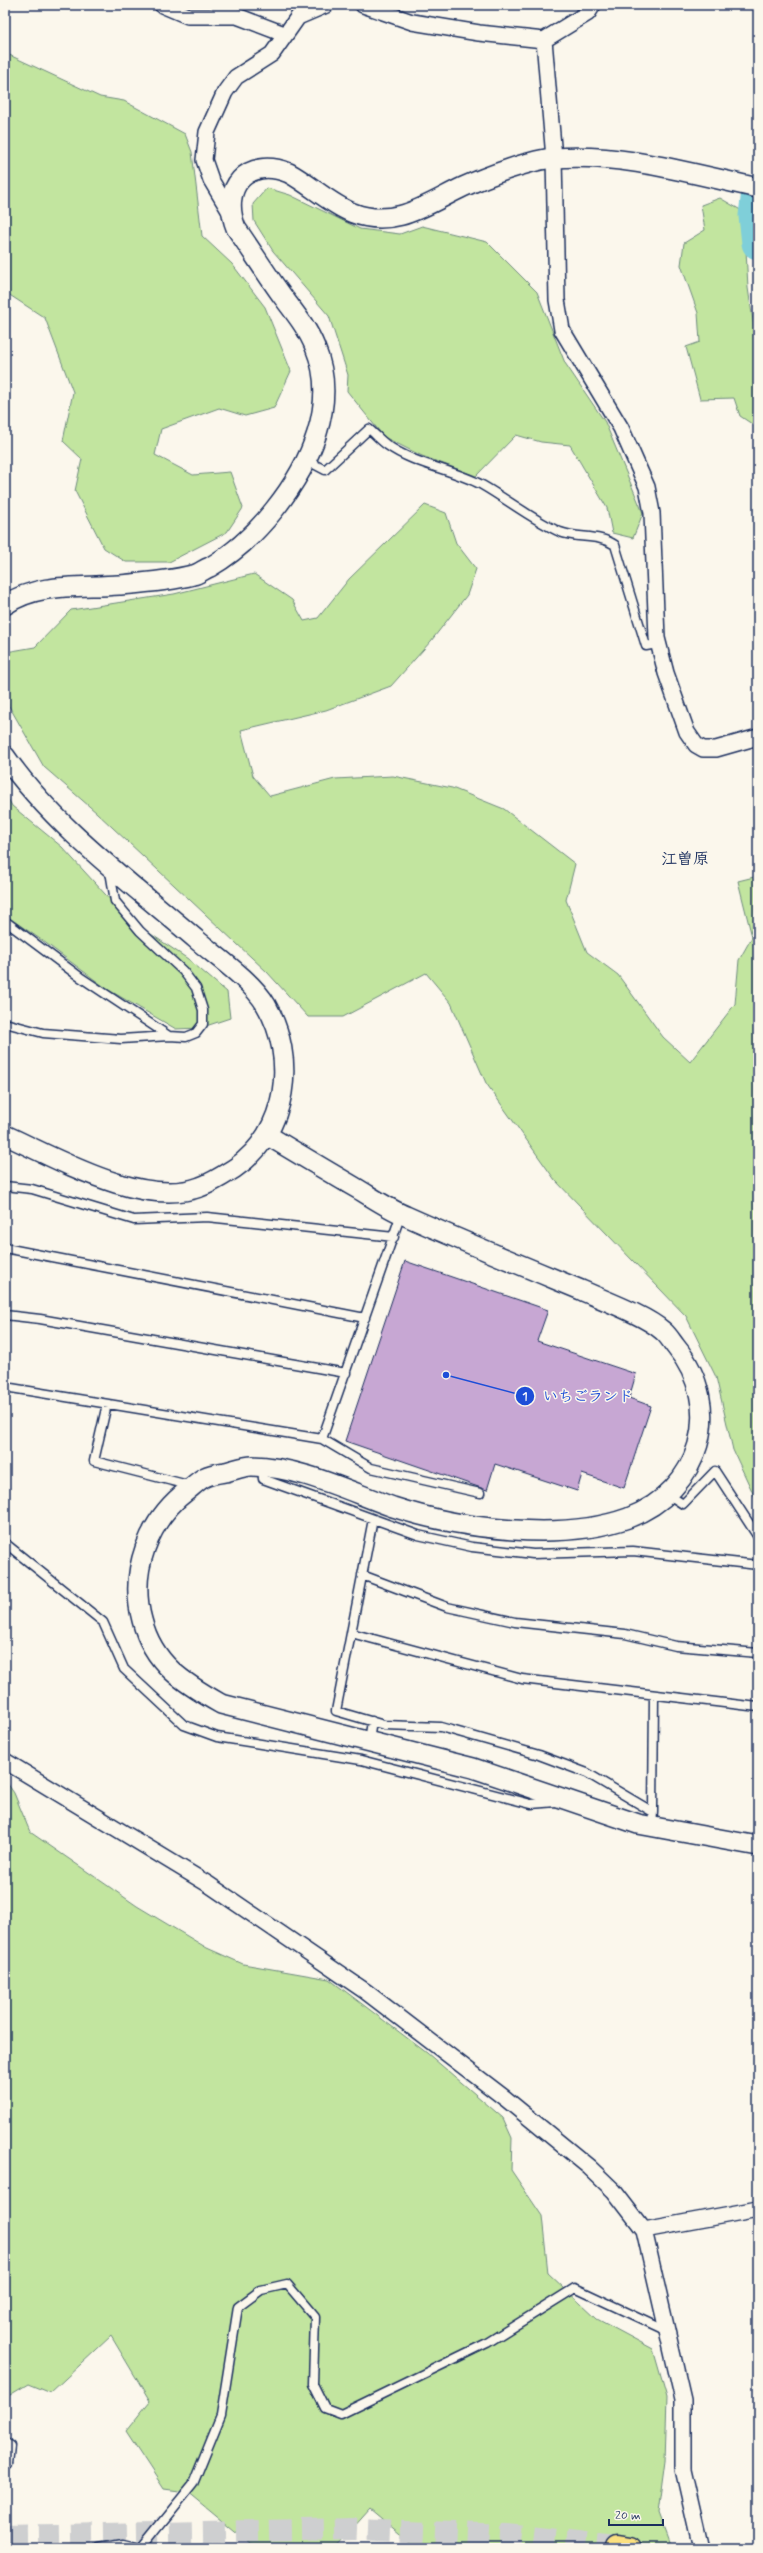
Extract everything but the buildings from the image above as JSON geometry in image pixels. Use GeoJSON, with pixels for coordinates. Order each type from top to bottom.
{"type":"FeatureCollection","features":[{"type":"Feature","properties":{"kind":"street"},"geometry":{"type":"LineString","coordinates":[[162,5],[188,16],[237,16],[284,34]]}},
{"type":"Feature","properties":{"kind":"street"},"geometry":{"type":"LineString","coordinates":[[5,605],[15,598],[62,586],[120,585],[195,575],[228,556],[255,534],[280,503],[306,460],[319,428],[323,410],[322,369],[315,347],[302,323],[236,228],[230,212],[211,180],[204,160],[207,132],[225,92],[236,77],[272,54],[284,34],[298,17],[326,5]]}},
{"type":"Feature","properties":{"kind":"street"},"geometry":{"type":"LineString","coordinates":[[363,5],[412,22],[479,33],[544,40],[588,13],[593,5]]}},
{"type":"Feature","properties":{"kind":"street"},"geometry":{"type":"LineString","coordinates":[[544,40],[554,158],[556,300],[562,330],[621,428],[647,487],[652,514],[658,644],[687,732],[696,745],[703,749],[716,749],[758,736]]}},
{"type":"Feature","properties":{"kind":"street"},"geometry":{"type":"LineString","coordinates":[[230,212],[232,195],[238,182],[256,168],[278,168],[290,173],[352,213],[374,219],[396,218],[415,212],[464,186],[498,173],[554,158],[622,161],[758,188]]}},
{"type":"Feature","properties":{"kind":"street"},"geometry":{"type":"LineString","coordinates":[[5,756],[24,781],[76,835],[236,972],[265,1003],[280,1033],[285,1057],[280,1104],[267,1135],[247,1159],[226,1173],[200,1187],[159,1193],[122,1186],[5,1135]]}},
{"type":"Feature","properties":{"kind":"street"},"geometry":{"type":"LineString","coordinates":[[267,1135],[401,1214],[619,1307],[663,1330],[684,1357],[698,1382],[703,1415],[699,1445],[685,1475],[669,1495],[643,1512],[610,1524],[546,1530],[492,1528],[436,1520],[302,1474],[250,1465],[204,1477],[173,1502],[153,1529],[141,1559],[137,1595],[143,1624],[156,1654],[184,1683],[221,1704],[472,1768],[566,1801],[758,1846]]}},
{"type":"Feature","properties":{"kind":"street"},"geometry":{"type":"LineString","coordinates":[[5,1761],[208,1884],[365,1991],[506,2099],[589,2167],[614,2191],[644,2230],[683,2400],[683,2469],[701,2548]]}},
{"type":"Feature","properties":{"kind":"street"},"geometry":{"type":"LineString","coordinates":[[644,2230],[758,2209]]}},
{"type":"Feature","properties":{"kind":"lane"},"geometry":{"type":"LineString","coordinates":[[306,460],[325,470],[369,429],[387,445],[409,457],[456,473],[481,485],[560,532],[585,538],[606,539],[615,545],[646,646],[658,644]]}},
{"type":"Feature","properties":{"kind":"lane"},"geometry":{"type":"LineString","coordinates":[[5,1024],[43,1033],[121,1039],[169,1036],[186,1037],[196,1033],[203,1024],[203,1010],[196,988],[183,971],[140,930],[115,901],[109,864]]}},
{"type":"Feature","properties":{"kind":"lane"},"geometry":{"type":"LineString","coordinates":[[5,921],[80,977],[169,1036]]}},
{"type":"Feature","properties":{"kind":"lane"},"geometry":{"type":"LineString","coordinates":[[5,1186],[32,1189],[134,1220],[207,1217],[394,1237]]}},
{"type":"Feature","properties":{"kind":"lane"},"geometry":{"type":"LineString","coordinates":[[322,1439],[401,1214]]}},
{"type":"Feature","properties":{"kind":"lane"},"geometry":{"type":"LineString","coordinates":[[5,1248],[365,1318]]}},
{"type":"Feature","properties":{"kind":"lane"},"geometry":{"type":"LineString","coordinates":[[5,1315],[40,1319],[346,1372]]}},
{"type":"Feature","properties":{"kind":"lane"},"geometry":{"type":"LineString","coordinates":[[5,1388],[322,1439],[371,1468],[480,1493]]}},
{"type":"Feature","properties":{"kind":"lane"},"geometry":{"type":"LineString","coordinates":[[107,1404],[94,1462],[192,1486]]}},
{"type":"Feature","properties":{"kind":"lane"},"geometry":{"type":"LineString","coordinates":[[262,1467],[263,1479],[418,1535],[472,1547],[533,1554],[633,1551],[758,1565]]}},
{"type":"Feature","properties":{"kind":"lane"},"geometry":{"type":"LineString","coordinates":[[669,1495],[683,1504],[715,1472],[758,1537]]}},
{"type":"Feature","properties":{"kind":"lane"},"geometry":{"type":"LineString","coordinates":[[373,1519],[336,1711],[384,1725],[441,1727],[539,1755],[586,1773],[652,1820]]}},
{"type":"Feature","properties":{"kind":"lane"},"geometry":{"type":"LineString","coordinates":[[5,1543],[103,1622],[124,1669],[184,1725],[217,1737],[361,1760],[531,1804],[566,1801]]}},
{"type":"Feature","properties":{"kind":"lane"},"geometry":{"type":"LineString","coordinates":[[362,1575],[447,1607],[515,1622],[625,1634],[676,1646],[758,1653]]}},
{"type":"Feature","properties":{"kind":"lane"},"geometry":{"type":"LineString","coordinates":[[351,1633],[522,1680],[758,1706]]}},
{"type":"Feature","properties":{"kind":"lane"},"geometry":{"type":"LineString","coordinates":[[652,1820],[654,1695]]}},
{"type":"Feature","properties":{"kind":"lane"},"geometry":{"type":"LineString","coordinates":[[369,1741],[372,1721]]}},
{"type":"Feature","properties":{"kind":"lane"},"geometry":{"type":"LineString","coordinates":[[99,2548],[123,2544],[140,2548],[193,2484],[221,2416],[238,2307],[261,2290],[286,2284],[314,2317],[313,2384],[325,2408],[341,2414],[487,2343],[575,2288],[667,2331]]}},
{"type":"Feature","properties":{"kind":"lane"},"geometry":{"type":"LineString","coordinates":[[5,2443],[10,2446],[8,2464],[5,2466]]}},
{"type":"Feature","properties":{"kind":"green space"},"geometry":{"type":"Polygon","coordinates":[[[5,53],[100,97],[124,101],[185,134],[192,152],[202,236],[232,264],[265,307],[291,371],[274,408],[245,416],[219,408],[161,429],[155,455],[193,475],[230,472],[243,508],[227,532],[169,562],[126,562],[104,548],[75,491],[82,459],[63,441],[73,392],[45,318],[5,292],[5,53]]]}},
{"type":"Feature","properties":{"kind":"green space"},"geometry":{"type":"Polygon","coordinates":[[[267,188],[290,195],[360,229],[400,234],[422,226],[487,242],[537,292],[565,363],[605,422],[643,513],[633,538],[612,533],[607,508],[570,445],[541,442],[516,435],[476,476],[422,456],[384,437],[347,391],[348,375],[329,316],[273,251],[254,221],[253,204],[267,188]]]}},
{"type":"Feature","properties":{"kind":"green space"},"geometry":{"type":"Polygon","coordinates":[[[720,198],[744,212],[748,288],[758,353],[758,428],[740,416],[734,398],[700,399],[686,347],[700,342],[698,313],[681,265],[684,243],[705,230],[701,205],[720,198]]]}},
{"type":"Feature","properties":{"kind":"green space"},"geometry":{"type":"Polygon","coordinates":[[[425,505],[446,513],[456,543],[476,569],[467,595],[431,641],[391,686],[326,710],[241,730],[253,776],[270,796],[335,779],[393,776],[452,788],[504,809],[575,864],[566,900],[587,952],[618,975],[663,1037],[690,1062],[735,1004],[739,960],[752,937],[738,881],[758,876],[758,1504],[733,1450],[716,1377],[686,1316],[555,1180],[486,1083],[451,1003],[426,973],[343,1017],[308,1017],[267,972],[97,813],[44,767],[5,699],[6,652],[35,647],[71,610],[174,594],[254,574],[292,600],[304,621],[318,618],[349,579],[425,505]]]}},
{"type":"Feature","properties":{"kind":"green space"},"geometry":{"type":"Polygon","coordinates":[[[5,793],[12,806],[62,847],[127,918],[188,959],[227,992],[230,1018],[200,1028],[176,1029],[107,989],[43,941],[5,915],[5,793]]]}},
{"type":"Feature","properties":{"kind":"green space"},"geometry":{"type":"Polygon","coordinates":[[[5,1780],[14,1793],[30,1832],[137,1906],[207,1948],[243,1964],[329,1979],[427,2053],[503,2118],[512,2138],[511,2170],[542,2216],[548,2273],[597,2319],[653,2349],[667,2398],[665,2461],[658,2513],[671,2548],[417,2548],[370,2509],[335,2548],[259,2548],[251,2545],[187,2492],[164,2489],[126,2431],[150,2401],[111,2336],[50,2393],[28,2384],[5,2398],[5,2254],[10,2250],[5,2245],[5,1780]]]}},
{"type":"Feature","properties":{"kind":"waterway"},"geometry":{"type":"LineString","coordinates":[[758,191],[755,216],[758,243]]}},
{"type":"Feature","properties":{"kind":"tunnel"},"geometry":{"type":"LineString","coordinates":[[5,2536],[354,2529],[507,2535],[618,2546]]}},
{"type":"Feature","properties":{"kind":"place","name":"いちごランド"},"geometry":{"type":"Point","coordinates":[446,1375]}},
{"type":"Feature","properties":{"kind":"district","name":"江曽原"},"geometry":{"type":"Point","coordinates":[685,858]}}]}
